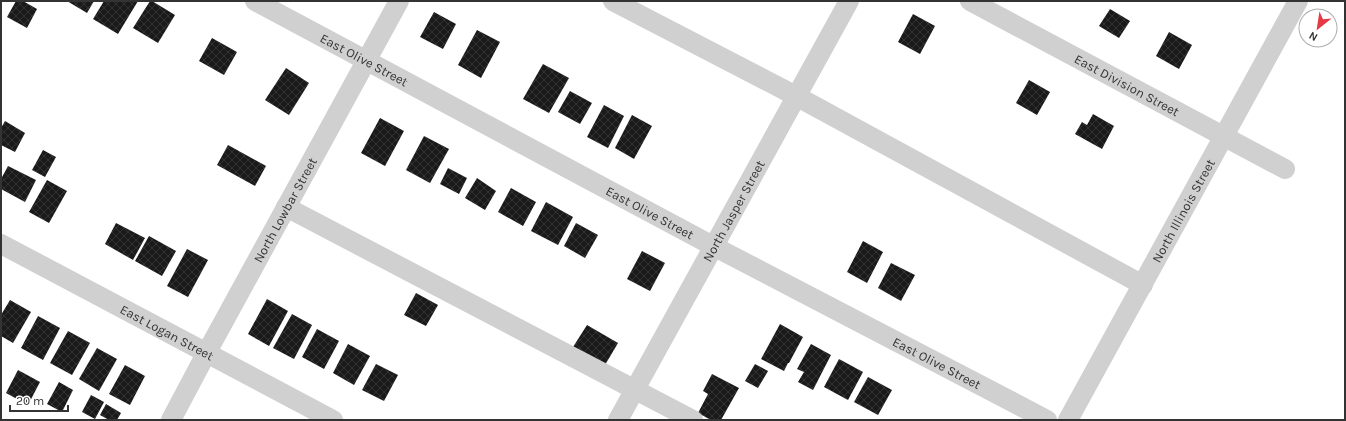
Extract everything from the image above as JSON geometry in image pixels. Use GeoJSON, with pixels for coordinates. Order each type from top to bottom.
{"type":"FeatureCollection","features":[{"type":"Feature","properties":{"kind":"street","name":"East Olive Street"},"geometry":{"type":"LineString","coordinates":[[255,1],[713,246],[1047,420]]}},
{"type":"Feature","properties":{"kind":"street","name":"North Lowbar Street"},"geometry":{"type":"LineString","coordinates":[[171,420],[399,1]]}},
{"type":"Feature","properties":{"kind":"street"},"geometry":{"type":"LineString","coordinates":[[613,1],[796,96],[1143,285]]}},
{"type":"Feature","properties":{"kind":"street","name":"North Jasper Street"},"geometry":{"type":"LineString","coordinates":[[618,420],[849,1]]}},
{"type":"Feature","properties":{"kind":"street","name":"East Division Street"},"geometry":{"type":"LineString","coordinates":[[970,1],[1285,169]]}},
{"type":"Feature","properties":{"kind":"street","name":"North Illinois Street"},"geometry":{"type":"LineString","coordinates":[[1068,420],[1298,1]]}},
{"type":"Feature","properties":{"kind":"street"},"geometry":{"type":"LineString","coordinates":[[286,207],[693,420]]}},
{"type":"Feature","properties":{"kind":"street","name":"East Logan Street"},"geometry":{"type":"LineString","coordinates":[[1,244],[333,420]]}},
{"type":"Feature","properties":{"kind":"building"},"geometry":{"type":"Polygon","coordinates":[[[16,1],[23,1],[37,9],[27,28],[7,17],[16,1]]]}},
{"type":"Feature","properties":{"kind":"building"},"geometry":{"type":"Polygon","coordinates":[[[67,1],[94,1],[87,13],[67,1]]]}},
{"type":"Feature","properties":{"kind":"building"},"geometry":{"type":"Polygon","coordinates":[[[104,1],[138,1],[118,34],[93,19],[104,1]]]}},
{"type":"Feature","properties":{"kind":"building"},"geometry":{"type":"Polygon","coordinates":[[[150,1],[175,15],[158,43],[133,28],[150,1]]]}},
{"type":"Feature","properties":{"kind":"building"},"geometry":{"type":"Polygon","coordinates":[[[1110,9],[1130,21],[1119,38],[1099,26],[1110,9]]]}},
{"type":"Feature","properties":{"kind":"building"},"geometry":{"type":"Polygon","coordinates":[[[434,12],[456,24],[443,49],[420,37],[434,12]]]}},
{"type":"Feature","properties":{"kind":"building"},"geometry":{"type":"Polygon","coordinates":[[[913,14],[935,26],[920,54],[898,42],[913,14]]]}},
{"type":"Feature","properties":{"kind":"building"},"geometry":{"type":"Polygon","coordinates":[[[477,30],[500,42],[481,78],[458,65],[477,30]]]}},
{"type":"Feature","properties":{"kind":"building"},"geometry":{"type":"Polygon","coordinates":[[[1169,32],[1192,45],[1179,69],[1156,56],[1169,32]]]}},
{"type":"Feature","properties":{"kind":"building"},"geometry":{"type":"Polygon","coordinates":[[[212,38],[237,52],[224,75],[199,61],[212,38]]]}},
{"type":"Feature","properties":{"kind":"building"},"geometry":{"type":"Polygon","coordinates":[[[543,64],[569,78],[549,113],[523,99],[543,64]]]}},
{"type":"Feature","properties":{"kind":"building"},"geometry":{"type":"Polygon","coordinates":[[[286,68],[309,83],[289,115],[265,100],[286,68]]]}},
{"type":"Feature","properties":{"kind":"building"},"geometry":{"type":"Polygon","coordinates":[[[1029,80],[1050,92],[1037,115],[1016,103],[1029,80]]]}},
{"type":"Feature","properties":{"kind":"building"},"geometry":{"type":"Polygon","coordinates":[[[570,91],[592,103],[580,124],[558,112],[570,91]]]}},
{"type":"Feature","properties":{"kind":"building"},"geometry":{"type":"Polygon","coordinates":[[[604,105],[624,116],[608,148],[587,137],[604,105]]]}},
{"type":"Feature","properties":{"kind":"building"},"geometry":{"type":"Polygon","coordinates":[[[1093,114],[1114,126],[1102,149],[1075,134],[1082,122],[1087,125],[1093,114]]]}},
{"type":"Feature","properties":{"kind":"building"},"geometry":{"type":"Polygon","coordinates":[[[632,115],[652,126],[634,159],[615,148],[632,115]]]}},
{"type":"Feature","properties":{"kind":"building"},"geometry":{"type":"Polygon","coordinates":[[[380,118],[404,131],[385,166],[361,153],[380,118]]]}},
{"type":"Feature","properties":{"kind":"building"},"geometry":{"type":"Polygon","coordinates":[[[5,121],[25,133],[15,152],[1,145],[1,128],[5,121]]]}},
{"type":"Feature","properties":{"kind":"building"},"geometry":{"type":"Polygon","coordinates":[[[424,136],[449,149],[430,183],[406,170],[424,136]]]}},
{"type":"Feature","properties":{"kind":"building"},"geometry":{"type":"Polygon","coordinates":[[[228,145],[266,166],[255,186],[217,165],[228,145]]]}},
{"type":"Feature","properties":{"kind":"building"},"geometry":{"type":"Polygon","coordinates":[[[43,150],[56,157],[45,177],[32,170],[43,150]]]}},
{"type":"Feature","properties":{"kind":"building"},"geometry":{"type":"Polygon","coordinates":[[[8,166],[36,180],[25,202],[1,189],[1,179],[8,166]]]}},
{"type":"Feature","properties":{"kind":"building"},"geometry":{"type":"Polygon","coordinates":[[[448,168],[467,178],[459,194],[440,184],[448,168]]]}},
{"type":"Feature","properties":{"kind":"building"},"geometry":{"type":"Polygon","coordinates":[[[477,178],[496,191],[485,210],[465,198],[477,178]]]}},
{"type":"Feature","properties":{"kind":"building"},"geometry":{"type":"Polygon","coordinates":[[[47,180],[67,191],[49,223],[29,212],[47,180]]]}},
{"type":"Feature","properties":{"kind":"building"},"geometry":{"type":"Polygon","coordinates":[[[511,188],[536,202],[523,226],[498,212],[511,188]]]}},
{"type":"Feature","properties":{"kind":"building"},"geometry":{"type":"Polygon","coordinates":[[[546,202],[573,217],[558,245],[531,231],[546,202]]]}},
{"type":"Feature","properties":{"kind":"building"},"geometry":{"type":"Polygon","coordinates":[[[116,223],[145,238],[133,260],[105,244],[116,223]]]}},
{"type":"Feature","properties":{"kind":"building"},"geometry":{"type":"Polygon","coordinates":[[[576,223],[598,235],[585,258],[564,246],[576,223]]]}},
{"type":"Feature","properties":{"kind":"building"},"geometry":{"type":"Polygon","coordinates":[[[149,236],[176,251],[162,276],[135,261],[149,236]]]}},
{"type":"Feature","properties":{"kind":"building"},"geometry":{"type":"Polygon","coordinates":[[[863,241],[883,252],[867,283],[847,272],[863,241]]]}},
{"type":"Feature","properties":{"kind":"building"},"geometry":{"type":"Polygon","coordinates":[[[187,249],[208,260],[188,297],[167,286],[187,249]]]}},
{"type":"Feature","properties":{"kind":"building"},"geometry":{"type":"Polygon","coordinates":[[[642,251],[665,263],[650,291],[627,279],[642,251]]]}},
{"type":"Feature","properties":{"kind":"building"},"geometry":{"type":"Polygon","coordinates":[[[891,263],[915,275],[901,301],[878,288],[891,263]]]}},
{"type":"Feature","properties":{"kind":"building"},"geometry":{"type":"Polygon","coordinates":[[[416,293],[438,305],[426,326],[404,315],[416,293]]]}},
{"type":"Feature","properties":{"kind":"building"},"geometry":{"type":"Polygon","coordinates":[[[267,299],[288,311],[269,346],[248,334],[267,299]]]}},
{"type":"Feature","properties":{"kind":"building"},"geometry":{"type":"Polygon","coordinates":[[[10,300],[31,312],[13,343],[1,336],[1,315],[10,300]]]}},
{"type":"Feature","properties":{"kind":"building"},"geometry":{"type":"Polygon","coordinates":[[[292,314],[312,325],[294,359],[273,348],[292,314]]]}},
{"type":"Feature","properties":{"kind":"building"},"geometry":{"type":"Polygon","coordinates":[[[38,316],[60,328],[43,360],[21,348],[38,316]]]}},
{"type":"Feature","properties":{"kind":"building"},"geometry":{"type":"Polygon","coordinates":[[[780,324],[803,337],[784,371],[761,359],[780,324]]]}},
{"type":"Feature","properties":{"kind":"building"},"geometry":{"type":"Polygon","coordinates":[[[587,325],[618,343],[605,365],[573,347],[587,325]]]}},
{"type":"Feature","properties":{"kind":"building"},"geometry":{"type":"Polygon","coordinates":[[[317,329],[339,341],[324,369],[302,357],[317,329]]]}},
{"type":"Feature","properties":{"kind":"building"},"geometry":{"type":"Polygon","coordinates":[[[68,331],[90,343],[72,375],[50,363],[68,331]]]}},
{"type":"Feature","properties":{"kind":"building"},"geometry":{"type":"Polygon","coordinates":[[[348,344],[370,356],[354,385],[333,373],[348,344]]]}},
{"type":"Feature","properties":{"kind":"building"},"geometry":{"type":"Polygon","coordinates":[[[811,344],[831,355],[813,390],[798,382],[804,372],[797,369],[811,344]]]}},
{"type":"Feature","properties":{"kind":"building"},"geometry":{"type":"Polygon","coordinates":[[[97,348],[117,359],[99,391],[79,379],[97,348]]]}},
{"type":"Feature","properties":{"kind":"building"},"geometry":{"type":"Polygon","coordinates":[[[839,359],[863,372],[848,400],[824,387],[839,359]]]}},
{"type":"Feature","properties":{"kind":"building"},"geometry":{"type":"Polygon","coordinates":[[[376,364],[398,375],[384,401],[362,390],[376,364]]]}},
{"type":"Feature","properties":{"kind":"building"},"geometry":{"type":"Polygon","coordinates":[[[755,364],[768,371],[758,388],[745,381],[755,364]]]}},
{"type":"Feature","properties":{"kind":"building"},"geometry":{"type":"Polygon","coordinates":[[[125,365],[145,376],[130,405],[109,394],[125,365]]]}},
{"type":"Feature","properties":{"kind":"building"},"geometry":{"type":"Polygon","coordinates":[[[18,370],[40,382],[28,405],[6,393],[18,370]]]}},
{"type":"Feature","properties":{"kind":"building"},"geometry":{"type":"Polygon","coordinates":[[[712,374],[739,388],[721,420],[711,420],[698,413],[708,394],[703,391],[712,374]]]}},
{"type":"Feature","properties":{"kind":"building"},"geometry":{"type":"Polygon","coordinates":[[[868,377],[892,390],[878,415],[854,402],[868,377]]]}},
{"type":"Feature","properties":{"kind":"building"},"geometry":{"type":"Polygon","coordinates":[[[59,382],[73,390],[62,412],[47,404],[59,382]]]}},
{"type":"Feature","properties":{"kind":"building"},"geometry":{"type":"Polygon","coordinates":[[[91,395],[104,402],[95,419],[82,412],[91,395]]]}},
{"type":"Feature","properties":{"kind":"building"},"geometry":{"type":"Polygon","coordinates":[[[106,404],[121,413],[117,420],[109,420],[100,415],[106,404]]]}}]}
